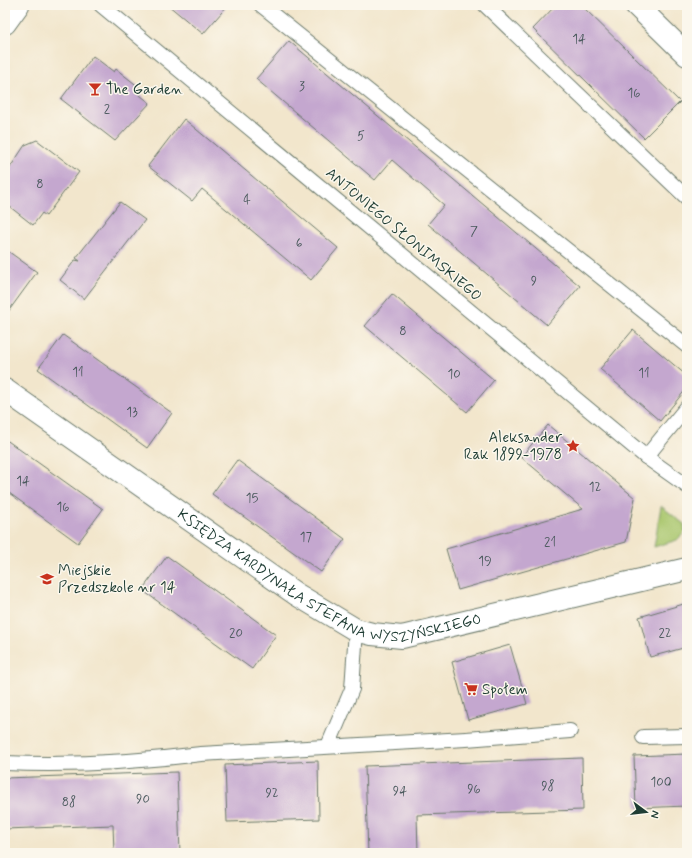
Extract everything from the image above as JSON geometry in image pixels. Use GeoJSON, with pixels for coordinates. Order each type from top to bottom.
{"type":"FeatureCollection","features":[{"type":"Feature","properties":{"kind":"street"},"geometry":{"type":"LineString","coordinates":[[5,23],[18,5]]}},
{"type":"Feature","properties":{"kind":"street"},"geometry":{"type":"LineString","coordinates":[[636,5],[687,55]]}},
{"type":"Feature","properties":{"kind":"street","name":"KSIĘDZA KARDYNAŁA STEFANA WYSZYŃSKIEGO"},"geometry":{"type":"LineString","coordinates":[[6,393],[296,594],[356,630],[372,634],[402,637],[687,568]]}},
{"type":"Feature","properties":{"kind":"lane","name":"ANTONIEGO SŁONIMSKIEGO"},"geometry":{"type":"LineString","coordinates":[[101,5],[646,457],[687,486]]}},
{"type":"Feature","properties":{"kind":"lane"},"geometry":{"type":"LineString","coordinates":[[261,5],[687,346]]}},
{"type":"Feature","properties":{"kind":"lane"},"geometry":{"type":"LineString","coordinates":[[485,5],[687,198]]}},
{"type":"Feature","properties":{"kind":"lane"},"geometry":{"type":"LineString","coordinates":[[646,457],[687,407]]}},
{"type":"Feature","properties":{"kind":"lane"},"geometry":{"type":"LineString","coordinates":[[328,746],[352,689],[356,630]]}},
{"type":"Feature","properties":{"kind":"lane"},"geometry":{"type":"LineString","coordinates":[[5,763],[37,765],[170,758],[328,746],[466,739],[570,731]]}},
{"type":"Feature","properties":{"kind":"lane"},"geometry":{"type":"LineString","coordinates":[[642,737],[687,736]]}},
{"type":"Feature","properties":{"kind":"green space"},"geometry":{"type":"Polygon","coordinates":[[[661,506],[684,524],[685,532],[677,540],[654,547],[661,506]]]}},
{"type":"Feature","properties":{"kind":"building"},"geometry":{"type":"Polygon","coordinates":[[[168,5],[228,5],[203,34],[168,5]]]}},
{"type":"Feature","properties":{"kind":"building"},"geometry":{"type":"Polygon","coordinates":[[[556,5],[581,5],[680,102],[644,138],[533,29],[556,5]]]}},
{"type":"Feature","properties":{"kind":"building"},"geometry":{"type":"Polygon","coordinates":[[[289,41],[580,286],[547,325],[428,224],[444,205],[392,160],[375,180],[256,79],[289,41]]]}},
{"type":"Feature","properties":{"kind":"building"},"geometry":{"type":"Polygon","coordinates":[[[93,56],[114,72],[116,69],[139,87],[136,92],[150,103],[115,141],[61,99],[93,56]]]}},
{"type":"Feature","properties":{"kind":"building"},"geometry":{"type":"Polygon","coordinates":[[[184,119],[338,248],[311,280],[202,189],[192,201],[148,166],[184,119]]]}},
{"type":"Feature","properties":{"kind":"building"},"geometry":{"type":"Polygon","coordinates":[[[37,140],[79,172],[46,216],[42,213],[33,225],[5,203],[5,175],[25,145],[37,140]]]}},
{"type":"Feature","properties":{"kind":"building"},"geometry":{"type":"Polygon","coordinates":[[[120,202],[145,220],[84,299],[60,280],[75,260],[80,261],[76,258],[120,202]]]}},
{"type":"Feature","properties":{"kind":"building"},"geometry":{"type":"Polygon","coordinates":[[[5,249],[37,272],[5,316],[5,249]]]}},
{"type":"Feature","properties":{"kind":"building"},"geometry":{"type":"Polygon","coordinates":[[[392,294],[494,380],[467,412],[365,326],[392,294]]]}},
{"type":"Feature","properties":{"kind":"building"},"geometry":{"type":"Polygon","coordinates":[[[633,330],[687,376],[687,388],[660,421],[600,369],[633,330]]]}},
{"type":"Feature","properties":{"kind":"building"},"geometry":{"type":"Polygon","coordinates":[[[63,335],[172,413],[147,448],[38,369],[63,335]]]}},
{"type":"Feature","properties":{"kind":"building"},"geometry":{"type":"Polygon","coordinates":[[[548,425],[635,498],[626,542],[458,590],[446,549],[583,509],[521,457],[548,425]]]}},
{"type":"Feature","properties":{"kind":"building"},"geometry":{"type":"Polygon","coordinates":[[[5,439],[103,509],[78,543],[5,490],[5,439]]]}},
{"type":"Feature","properties":{"kind":"building"},"geometry":{"type":"Polygon","coordinates":[[[237,460],[345,539],[321,572],[212,494],[237,460]]]}},
{"type":"Feature","properties":{"kind":"building"},"geometry":{"type":"Polygon","coordinates":[[[167,556],[276,635],[252,669],[142,590],[167,556]]]}},
{"type":"Feature","properties":{"kind":"building"},"geometry":{"type":"Polygon","coordinates":[[[687,603],[687,647],[650,657],[639,617],[687,603]]]}},
{"type":"Feature","properties":{"kind":"building"},"geometry":{"type":"Polygon","coordinates":[[[510,645],[527,704],[468,720],[452,662],[510,645]]]}},
{"type":"Feature","properties":{"kind":"building"},"geometry":{"type":"Polygon","coordinates":[[[687,754],[687,806],[636,808],[634,756],[687,754]]]}},
{"type":"Feature","properties":{"kind":"building"},"geometry":{"type":"Polygon","coordinates":[[[582,758],[583,810],[417,815],[418,853],[368,853],[365,766],[582,758]]]}},
{"type":"Feature","properties":{"kind":"building"},"geometry":{"type":"Polygon","coordinates":[[[318,761],[319,819],[227,822],[225,765],[318,761]]]}},
{"type":"Feature","properties":{"kind":"building"},"geometry":{"type":"Polygon","coordinates":[[[177,772],[180,853],[114,853],[113,825],[5,829],[5,778],[177,772]]]}},
{"type":"Feature","properties":{"kind":"place","name":"The Garden"},"geometry":{"type":"Point","coordinates":[95,89]}},
{"type":"Feature","properties":{"kind":"place","name":"Aleksander Rak 1899-1978"},"geometry":{"type":"Point","coordinates":[573,446]}},
{"type":"Feature","properties":{"kind":"place","name":"Miejskie Przedszkole nr 14"},"geometry":{"type":"Point","coordinates":[47,579]}},
{"type":"Feature","properties":{"kind":"place","name":"Społem"},"geometry":{"type":"Point","coordinates":[471,689]}}]}
